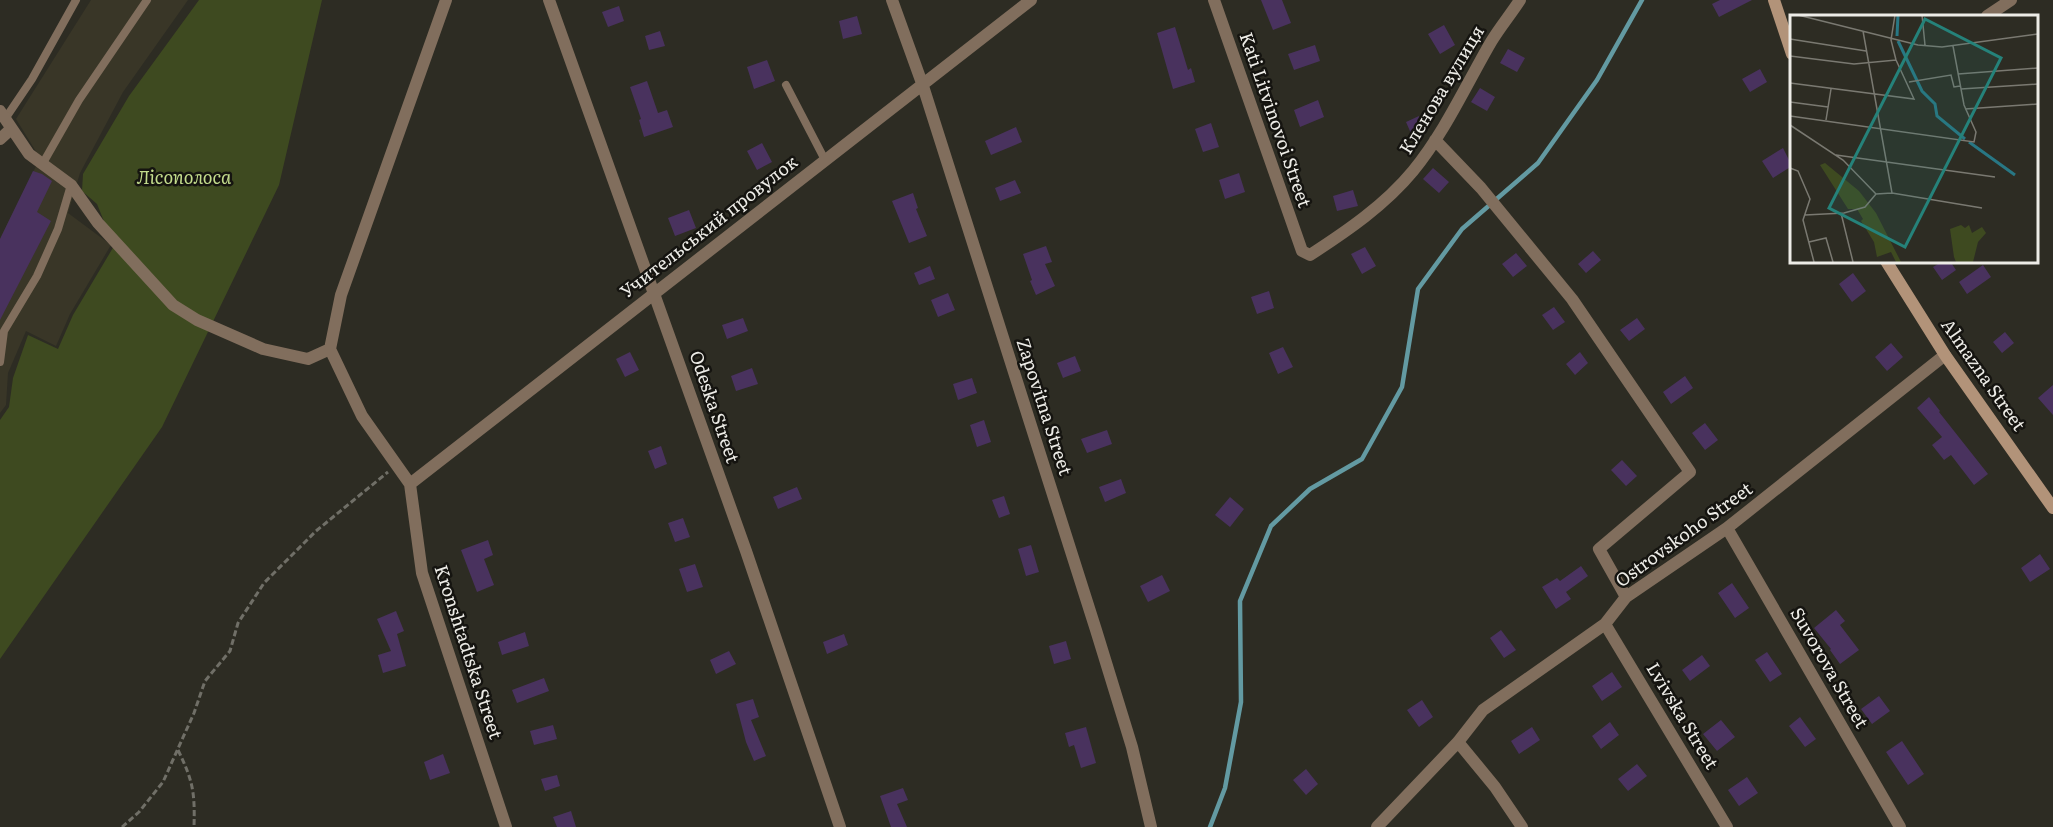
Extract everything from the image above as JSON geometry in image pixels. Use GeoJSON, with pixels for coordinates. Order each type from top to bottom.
{"type":"FeatureCollection","features":[{"type":"Feature","properties":{"kind":"main road"},"geometry":{"type":"LineString","coordinates":[[1774,0],[1790,48]]}},
{"type":"Feature","properties":{"kind":"main road","name":"Almazna Street"},"geometry":{"type":"LineString","coordinates":[[1887,262],[1946,356],[2053,508]]}},
{"type":"Feature","properties":{"kind":"street"},"geometry":{"type":"LineString","coordinates":[[410,484],[362,416],[330,349],[340,295],[446,0]]}},
{"type":"Feature","properties":{"kind":"street","name":"Odeska Street"},"geometry":{"type":"LineString","coordinates":[[549,0],[655,292],[840,827]]}},
{"type":"Feature","properties":{"kind":"street","name":"Zapovitna Street"},"geometry":{"type":"LineString","coordinates":[[892,0],[923,86],[1102,651],[1132,747],[1151,827]]}},
{"type":"Feature","properties":{"kind":"street","name":"Учительський провулок"},"geometry":{"type":"LineString","coordinates":[[410,484],[1031,0]]}},
{"type":"Feature","properties":{"kind":"street","name":"Kati Litvinovoi Street"},"geometry":{"type":"LineString","coordinates":[[1214,0],[1302,251]]}},
{"type":"Feature","properties":{"kind":"street","name":"Кленова вулиця"},"geometry":{"type":"LineString","coordinates":[[1302,251],[1310,255],[1348,229],[1379,204],[1412,172],[1435,140],[1493,38],[1520,0]]}},
{"type":"Feature","properties":{"kind":"street"},"geometry":{"type":"LineString","coordinates":[[1988,15],[2011,0]]}},
{"type":"Feature","properties":{"kind":"street"},"geometry":{"type":"LineString","coordinates":[[0,139],[5,120]]}},
{"type":"Feature","properties":{"kind":"street"},"geometry":{"type":"LineString","coordinates":[[5,120],[29,154],[71,185],[98,223],[173,305],[197,320],[263,349],[308,358],[330,349]]}},
{"type":"Feature","properties":{"kind":"street"},"geometry":{"type":"LineString","coordinates":[[1435,140],[1513,225],[1572,299],[1690,472],[1599,549],[1626,597]]}},
{"type":"Feature","properties":{"kind":"street","name":"Ostrovskoho Street"},"geometry":{"type":"LineString","coordinates":[[1377,827],[1458,742],[1484,710],[1605,624],[1626,597],[1727,528],[1946,356]]}},
{"type":"Feature","properties":{"kind":"street","name":"Kronshtadtska Street"},"geometry":{"type":"LineString","coordinates":[[410,484],[422,573],[506,827]]}},
{"type":"Feature","properties":{"kind":"street","name":"Suvorova Street"},"geometry":{"type":"LineString","coordinates":[[1727,528],[1900,827]]}},
{"type":"Feature","properties":{"kind":"street","name":"Lvivska Street"},"geometry":{"type":"LineString","coordinates":[[1605,624],[1726,827]]}},
{"type":"Feature","properties":{"kind":"street"},"geometry":{"type":"LineString","coordinates":[[1458,742],[1495,787],[1522,827]]}},
{"type":"Feature","properties":{"kind":"lane"},"geometry":{"type":"LineString","coordinates":[[5,120],[32,80],[76,0]]}},
{"type":"Feature","properties":{"kind":"lane"},"geometry":{"type":"LineString","coordinates":[[43,163],[79,100],[147,0]]}},
{"type":"Feature","properties":{"kind":"lane"},"geometry":{"type":"LineString","coordinates":[[786,85],[825,160]]}},
{"type":"Feature","properties":{"kind":"lane"},"geometry":{"type":"LineString","coordinates":[[0,363],[4,331],[37,276],[58,229],[71,185]]}},
{"type":"Feature","properties":{"kind":"path"},"geometry":{"type":"LineString","coordinates":[[122,827],[139,812],[163,782],[194,713],[205,681],[230,651],[238,623],[264,583],[316,531],[396,466]]}},
{"type":"Feature","properties":{"kind":"path"},"geometry":{"type":"LineString","coordinates":[[178,750],[191,777],[195,800],[194,827]]}},
{"type":"Feature","properties":{"kind":"shaded area"},"geometry":{"type":"Polygon","coordinates":[[[91,0],[188,0],[123,92],[80,173],[68,213],[111,245],[70,314],[56,346],[26,331],[8,373],[6,405],[0,413],[0,239],[40,158],[16,119],[91,0]]]}},
{"type":"Feature","properties":{"kind":"green space","name":"Лісополоса"},"geometry":{"type":"Polygon","coordinates":[[[199,0],[322,0],[279,185],[162,427],[0,659],[0,420],[9,407],[13,378],[28,335],[58,349],[73,315],[114,246],[97,204],[82,191],[83,174],[129,96],[199,0]]]}},
{"type":"Feature","properties":{"kind":"building"},"geometry":{"type":"Polygon","coordinates":[[[1261,0],[1282,0],[1291,23],[1273,30],[1261,0]]]}},
{"type":"Feature","properties":{"kind":"building"},"geometry":{"type":"Polygon","coordinates":[[[1720,0],[1752,0],[1719,17],[1712,4],[1720,0]]]}},
{"type":"Feature","properties":{"kind":"building"},"geometry":{"type":"Polygon","coordinates":[[[619,6],[624,21],[608,27],[602,12],[619,6]]]}},
{"type":"Feature","properties":{"kind":"building"},"geometry":{"type":"Polygon","coordinates":[[[857,16],[862,34],[843,39],[839,21],[857,16]]]}},
{"type":"Feature","properties":{"kind":"building"},"geometry":{"type":"Polygon","coordinates":[[[1444,25],[1455,45],[1440,54],[1428,34],[1444,25]]]}},
{"type":"Feature","properties":{"kind":"building"},"geometry":{"type":"Polygon","coordinates":[[[1175,27],[1188,70],[1191,68],[1195,82],[1173,89],[1157,33],[1175,27]]]}},
{"type":"Feature","properties":{"kind":"building"},"geometry":{"type":"Polygon","coordinates":[[[660,31],[665,46],[649,50],[645,36],[660,31]]]}},
{"type":"Feature","properties":{"kind":"building"},"geometry":{"type":"Polygon","coordinates":[[[1315,45],[1320,61],[1294,70],[1288,54],[1315,45]]]}},
{"type":"Feature","properties":{"kind":"building"},"geometry":{"type":"Polygon","coordinates":[[[1508,49],[1525,58],[1517,72],[1500,63],[1508,49]]]}},
{"type":"Feature","properties":{"kind":"building"},"geometry":{"type":"Polygon","coordinates":[[[767,60],[775,81],[754,89],[747,67],[767,60]]]}},
{"type":"Feature","properties":{"kind":"building"},"geometry":{"type":"Polygon","coordinates":[[[1760,69],[1767,82],[1750,92],[1742,79],[1760,69]]]}},
{"type":"Feature","properties":{"kind":"building"},"geometry":{"type":"Polygon","coordinates":[[[647,81],[658,113],[667,110],[673,127],[644,137],[639,120],[641,119],[630,87],[647,81]]]}},
{"type":"Feature","properties":{"kind":"building"},"geometry":{"type":"Polygon","coordinates":[[[1480,88],[1495,97],[1487,111],[1471,102],[1480,88]]]}},
{"type":"Feature","properties":{"kind":"building"},"geometry":{"type":"Polygon","coordinates":[[[1318,100],[1324,117],[1300,127],[1294,110],[1318,100]]]}},
{"type":"Feature","properties":{"kind":"building"},"geometry":{"type":"Polygon","coordinates":[[[1419,116],[1426,133],[1413,138],[1406,122],[1419,116]]]}},
{"type":"Feature","properties":{"kind":"building"},"geometry":{"type":"Polygon","coordinates":[[[1211,123],[1219,147],[1203,152],[1195,129],[1211,123]]]}},
{"type":"Feature","properties":{"kind":"building"},"geometry":{"type":"Polygon","coordinates":[[[1016,127],[1022,142],[991,155],[985,141],[1016,127]]]}},
{"type":"Feature","properties":{"kind":"building"},"geometry":{"type":"Polygon","coordinates":[[[762,143],[772,162],[757,170],[747,151],[762,143]]]}},
{"type":"Feature","properties":{"kind":"building"},"geometry":{"type":"Polygon","coordinates":[[[1783,148],[1790,167],[1773,178],[1762,161],[1783,148]]]}},
{"type":"Feature","properties":{"kind":"building"},"geometry":{"type":"Polygon","coordinates":[[[1433,168],[1449,182],[1439,193],[1423,179],[1433,168]]]}},
{"type":"Feature","properties":{"kind":"building"},"geometry":{"type":"Polygon","coordinates":[[[33,171],[52,181],[37,212],[51,221],[0,320],[0,239],[33,171]]]}},
{"type":"Feature","properties":{"kind":"building"},"geometry":{"type":"Polygon","coordinates":[[[1239,173],[1245,192],[1225,199],[1219,180],[1239,173]]]}},
{"type":"Feature","properties":{"kind":"building"},"geometry":{"type":"Polygon","coordinates":[[[1015,180],[1021,193],[1000,201],[995,188],[1015,180]]]}},
{"type":"Feature","properties":{"kind":"building"},"geometry":{"type":"Polygon","coordinates":[[[1353,190],[1358,206],[1337,211],[1333,196],[1353,190]]]}},
{"type":"Feature","properties":{"kind":"building"},"geometry":{"type":"Polygon","coordinates":[[[913,193],[918,208],[916,209],[927,236],[909,243],[892,201],[913,193]]]}},
{"type":"Feature","properties":{"kind":"building"},"geometry":{"type":"Polygon","coordinates":[[[689,210],[696,228],[675,236],[668,218],[689,210]]]}},
{"type":"Feature","properties":{"kind":"building"},"geometry":{"type":"Polygon","coordinates":[[[1046,246],[1052,262],[1045,264],[1055,286],[1036,295],[1023,254],[1046,246]]]}},
{"type":"Feature","properties":{"kind":"building"},"geometry":{"type":"Polygon","coordinates":[[[1365,247],[1376,266],[1362,274],[1351,254],[1365,247]]]}},
{"type":"Feature","properties":{"kind":"building"},"geometry":{"type":"Polygon","coordinates":[[[1593,251],[1601,260],[1586,273],[1578,264],[1593,251]]]}},
{"type":"Feature","properties":{"kind":"building"},"geometry":{"type":"Polygon","coordinates":[[[1516,253],[1527,266],[1513,277],[1502,264],[1516,253]]]}},
{"type":"Feature","properties":{"kind":"building"},"geometry":{"type":"Polygon","coordinates":[[[1941,262],[1951,262],[1956,270],[1942,280],[1933,267],[1941,262]]]}},
{"type":"Feature","properties":{"kind":"building"},"geometry":{"type":"Polygon","coordinates":[[[1983,265],[1991,277],[1967,294],[1959,282],[1983,265]]]}},
{"type":"Feature","properties":{"kind":"building"},"geometry":{"type":"Polygon","coordinates":[[[930,266],[935,279],[919,285],[914,273],[930,266]]]}},
{"type":"Feature","properties":{"kind":"building"},"geometry":{"type":"Polygon","coordinates":[[[1853,273],[1866,291],[1852,302],[1839,284],[1853,273]]]}},
{"type":"Feature","properties":{"kind":"building"},"geometry":{"type":"Polygon","coordinates":[[[1269,291],[1274,308],[1257,314],[1251,297],[1269,291]]]}},
{"type":"Feature","properties":{"kind":"building"},"geometry":{"type":"Polygon","coordinates":[[[948,293],[955,310],[938,317],[931,300],[948,293]]]}},
{"type":"Feature","properties":{"kind":"building"},"geometry":{"type":"Polygon","coordinates":[[[1554,307],[1565,322],[1553,330],[1542,315],[1554,307]]]}},
{"type":"Feature","properties":{"kind":"building"},"geometry":{"type":"Polygon","coordinates":[[[743,318],[748,331],[727,339],[722,325],[743,318]]]}},
{"type":"Feature","properties":{"kind":"building"},"geometry":{"type":"Polygon","coordinates":[[[1637,318],[1645,329],[1629,341],[1620,330],[1637,318]]]}},
{"type":"Feature","properties":{"kind":"building"},"geometry":{"type":"Polygon","coordinates":[[[2005,332],[2014,343],[2002,353],[1993,342],[2005,332]]]}},
{"type":"Feature","properties":{"kind":"building"},"geometry":{"type":"Polygon","coordinates":[[[1891,343],[1903,357],[1887,371],[1875,357],[1891,343]]]}},
{"type":"Feature","properties":{"kind":"building"},"geometry":{"type":"Polygon","coordinates":[[[1283,347],[1293,367],[1278,374],[1269,353],[1283,347]]]}},
{"type":"Feature","properties":{"kind":"building"},"geometry":{"type":"Polygon","coordinates":[[[630,352],[639,370],[625,377],[616,359],[630,352]]]}},
{"type":"Feature","properties":{"kind":"building"},"geometry":{"type":"Polygon","coordinates":[[[1580,352],[1588,363],[1575,375],[1566,364],[1580,352]]]}},
{"type":"Feature","properties":{"kind":"building"},"geometry":{"type":"Polygon","coordinates":[[[1075,356],[1081,371],[1063,378],[1057,363],[1075,356]]]}},
{"type":"Feature","properties":{"kind":"building"},"geometry":{"type":"Polygon","coordinates":[[[752,368],[758,384],[736,391],[731,376],[752,368]]]}},
{"type":"Feature","properties":{"kind":"building"},"geometry":{"type":"Polygon","coordinates":[[[1685,376],[1693,388],[1671,404],[1663,392],[1685,376]]]}},
{"type":"Feature","properties":{"kind":"building"},"geometry":{"type":"Polygon","coordinates":[[[972,378],[977,393],[958,400],[953,384],[972,378]]]}},
{"type":"Feature","properties":{"kind":"building"},"geometry":{"type":"Polygon","coordinates":[[[2053,385],[2053,415],[2038,398],[2053,385]]]}},
{"type":"Feature","properties":{"kind":"building"},"geometry":{"type":"Polygon","coordinates":[[[1929,397],[1988,474],[1974,485],[1951,455],[1944,460],[1932,445],[1942,437],[1917,408],[1929,397]]]}},
{"type":"Feature","properties":{"kind":"building"},"geometry":{"type":"Polygon","coordinates":[[[984,420],[991,442],[977,447],[970,425],[984,420]]]}},
{"type":"Feature","properties":{"kind":"building"},"geometry":{"type":"Polygon","coordinates":[[[1705,423],[1718,440],[1705,450],[1692,433],[1705,423]]]}},
{"type":"Feature","properties":{"kind":"building"},"geometry":{"type":"Polygon","coordinates":[[[1107,430],[1112,444],[1087,453],[1081,439],[1107,430]]]}},
{"type":"Feature","properties":{"kind":"building"},"geometry":{"type":"Polygon","coordinates":[[[661,446],[667,464],[655,469],[648,451],[661,446]]]}},
{"type":"Feature","properties":{"kind":"building"},"geometry":{"type":"Polygon","coordinates":[[[1622,460],[1637,476],[1626,486],[1611,470],[1622,460]]]}},
{"type":"Feature","properties":{"kind":"building"},"geometry":{"type":"Polygon","coordinates":[[[1121,479],[1126,493],[1105,502],[1099,487],[1121,479]]]}},
{"type":"Feature","properties":{"kind":"building"},"geometry":{"type":"Polygon","coordinates":[[[797,487],[802,499],[778,509],[773,497],[797,487]]]}},
{"type":"Feature","properties":{"kind":"building"},"geometry":{"type":"Polygon","coordinates":[[[1004,496],[1010,514],[999,518],[992,500],[1004,496]]]}},
{"type":"Feature","properties":{"kind":"building"},"geometry":{"type":"Polygon","coordinates":[[[1230,497],[1244,509],[1230,527],[1215,515],[1230,497]]]}},
{"type":"Feature","properties":{"kind":"building"},"geometry":{"type":"Polygon","coordinates":[[[683,518],[690,537],[675,542],[668,523],[683,518]]]}},
{"type":"Feature","properties":{"kind":"building"},"geometry":{"type":"Polygon","coordinates":[[[488,540],[493,555],[484,559],[494,585],[477,592],[461,550],[488,540]]]}},
{"type":"Feature","properties":{"kind":"building"},"geometry":{"type":"Polygon","coordinates":[[[1031,545],[1039,572],[1026,576],[1018,549],[1031,545]]]}},
{"type":"Feature","properties":{"kind":"building"},"geometry":{"type":"Polygon","coordinates":[[[2040,554],[2050,569],[2030,582],[2021,568],[2040,554]]]}},
{"type":"Feature","properties":{"kind":"building"},"geometry":{"type":"Polygon","coordinates":[[[695,564],[703,587],[687,592],[679,569],[695,564]]]}},
{"type":"Feature","properties":{"kind":"building"},"geometry":{"type":"Polygon","coordinates":[[[1581,566],[1588,576],[1566,592],[1571,599],[1556,609],[1542,587],[1557,578],[1560,581],[1581,566]]]}},
{"type":"Feature","properties":{"kind":"building"},"geometry":{"type":"Polygon","coordinates":[[[1162,575],[1170,591],[1148,602],[1140,586],[1162,575]]]}},
{"type":"Feature","properties":{"kind":"building"},"geometry":{"type":"Polygon","coordinates":[[[1732,583],[1749,608],[1735,618],[1718,593],[1732,583]]]}},
{"type":"Feature","properties":{"kind":"building"},"geometry":{"type":"Polygon","coordinates":[[[1836,610],[1845,621],[1840,625],[1859,650],[1840,664],[1814,628],[1836,610]]]}},
{"type":"Feature","properties":{"kind":"building"},"geometry":{"type":"Polygon","coordinates":[[[396,611],[404,631],[397,634],[406,666],[383,673],[378,655],[391,651],[377,619],[396,611]]]}},
{"type":"Feature","properties":{"kind":"building"},"geometry":{"type":"Polygon","coordinates":[[[1501,630],[1516,650],[1504,658],[1490,638],[1501,630]]]}},
{"type":"Feature","properties":{"kind":"building"},"geometry":{"type":"Polygon","coordinates":[[[525,632],[529,646],[502,655],[498,642],[525,632]]]}},
{"type":"Feature","properties":{"kind":"building"},"geometry":{"type":"Polygon","coordinates":[[[844,634],[848,645],[827,654],[823,642],[844,634]]]}},
{"type":"Feature","properties":{"kind":"building"},"geometry":{"type":"Polygon","coordinates":[[[1066,641],[1071,659],[1054,664],[1049,646],[1066,641]]]}},
{"type":"Feature","properties":{"kind":"building"},"geometry":{"type":"Polygon","coordinates":[[[729,651],[736,664],[716,674],[710,660],[729,651]]]}},
{"type":"Feature","properties":{"kind":"building"},"geometry":{"type":"Polygon","coordinates":[[[1767,652],[1782,674],[1770,682],[1755,660],[1767,652]]]}},
{"type":"Feature","properties":{"kind":"building"},"geometry":{"type":"Polygon","coordinates":[[[1702,655],[1710,666],[1690,681],[1682,670],[1702,655]]]}},
{"type":"Feature","properties":{"kind":"building"},"geometry":{"type":"Polygon","coordinates":[[[1612,672],[1622,687],[1602,701],[1592,686],[1612,672]]]}},
{"type":"Feature","properties":{"kind":"building"},"geometry":{"type":"Polygon","coordinates":[[[544,678],[549,691],[517,703],[512,690],[544,678]]]}},
{"type":"Feature","properties":{"kind":"building"},"geometry":{"type":"Polygon","coordinates":[[[1879,696],[1890,711],[1872,724],[1861,709],[1879,696]]]}},
{"type":"Feature","properties":{"kind":"building"},"geometry":{"type":"Polygon","coordinates":[[[753,699],[759,717],[751,720],[766,756],[754,761],[746,742],[736,704],[753,699]]]}},
{"type":"Feature","properties":{"kind":"building"},"geometry":{"type":"Polygon","coordinates":[[[1422,700],[1433,717],[1419,727],[1407,710],[1422,700]]]}},
{"type":"Feature","properties":{"kind":"building"},"geometry":{"type":"Polygon","coordinates":[[[1800,717],[1816,739],[1805,747],[1789,726],[1800,717]]]}},
{"type":"Feature","properties":{"kind":"building"},"geometry":{"type":"Polygon","coordinates":[[[1721,720],[1735,737],[1717,751],[1703,734],[1721,720]]]}},
{"type":"Feature","properties":{"kind":"building"},"geometry":{"type":"Polygon","coordinates":[[[1610,722],[1619,735],[1601,749],[1592,736],[1610,722]]]}},
{"type":"Feature","properties":{"kind":"building"},"geometry":{"type":"Polygon","coordinates":[[[553,725],[557,739],[534,745],[530,731],[553,725]]]}},
{"type":"Feature","properties":{"kind":"building"},"geometry":{"type":"Polygon","coordinates":[[[1086,727],[1096,763],[1081,768],[1074,745],[1069,747],[1065,733],[1086,727]]]}},
{"type":"Feature","properties":{"kind":"building"},"geometry":{"type":"Polygon","coordinates":[[[1532,727],[1540,740],[1519,754],[1511,741],[1532,727]]]}},
{"type":"Feature","properties":{"kind":"building"},"geometry":{"type":"Polygon","coordinates":[[[1902,741],[1924,774],[1908,785],[1886,752],[1902,741]]]}},
{"type":"Feature","properties":{"kind":"building"},"geometry":{"type":"Polygon","coordinates":[[[443,754],[450,773],[430,780],[424,762],[443,754]]]}},
{"type":"Feature","properties":{"kind":"building"},"geometry":{"type":"Polygon","coordinates":[[[1637,764],[1647,776],[1628,791],[1618,779],[1637,764]]]}},
{"type":"Feature","properties":{"kind":"building"},"geometry":{"type":"Polygon","coordinates":[[[1306,769],[1318,784],[1306,795],[1293,780],[1306,769]]]}},
{"type":"Feature","properties":{"kind":"building"},"geometry":{"type":"Polygon","coordinates":[[[557,775],[560,786],[545,791],[541,779],[557,775]]]}},
{"type":"Feature","properties":{"kind":"building"},"geometry":{"type":"Polygon","coordinates":[[[1747,777],[1758,793],[1739,806],[1728,790],[1747,777]]]}},
{"type":"Feature","properties":{"kind":"building"},"geometry":{"type":"Polygon","coordinates":[[[903,788],[908,800],[897,804],[907,827],[891,827],[880,796],[903,788]]]}},
{"type":"Feature","properties":{"kind":"building"},"geometry":{"type":"Polygon","coordinates":[[[571,811],[576,827],[557,827],[553,817],[571,811]]]}},
{"type":"Feature","properties":{"kind":"waterway"},"geometry":{"type":"LineString","coordinates":[[1210,827],[1225,788],[1241,702],[1240,601],[1271,526],[1310,489],[1362,459],[1402,387],[1418,289],[1462,229],[1538,163],[1597,80],[1642,0]]}}]}
